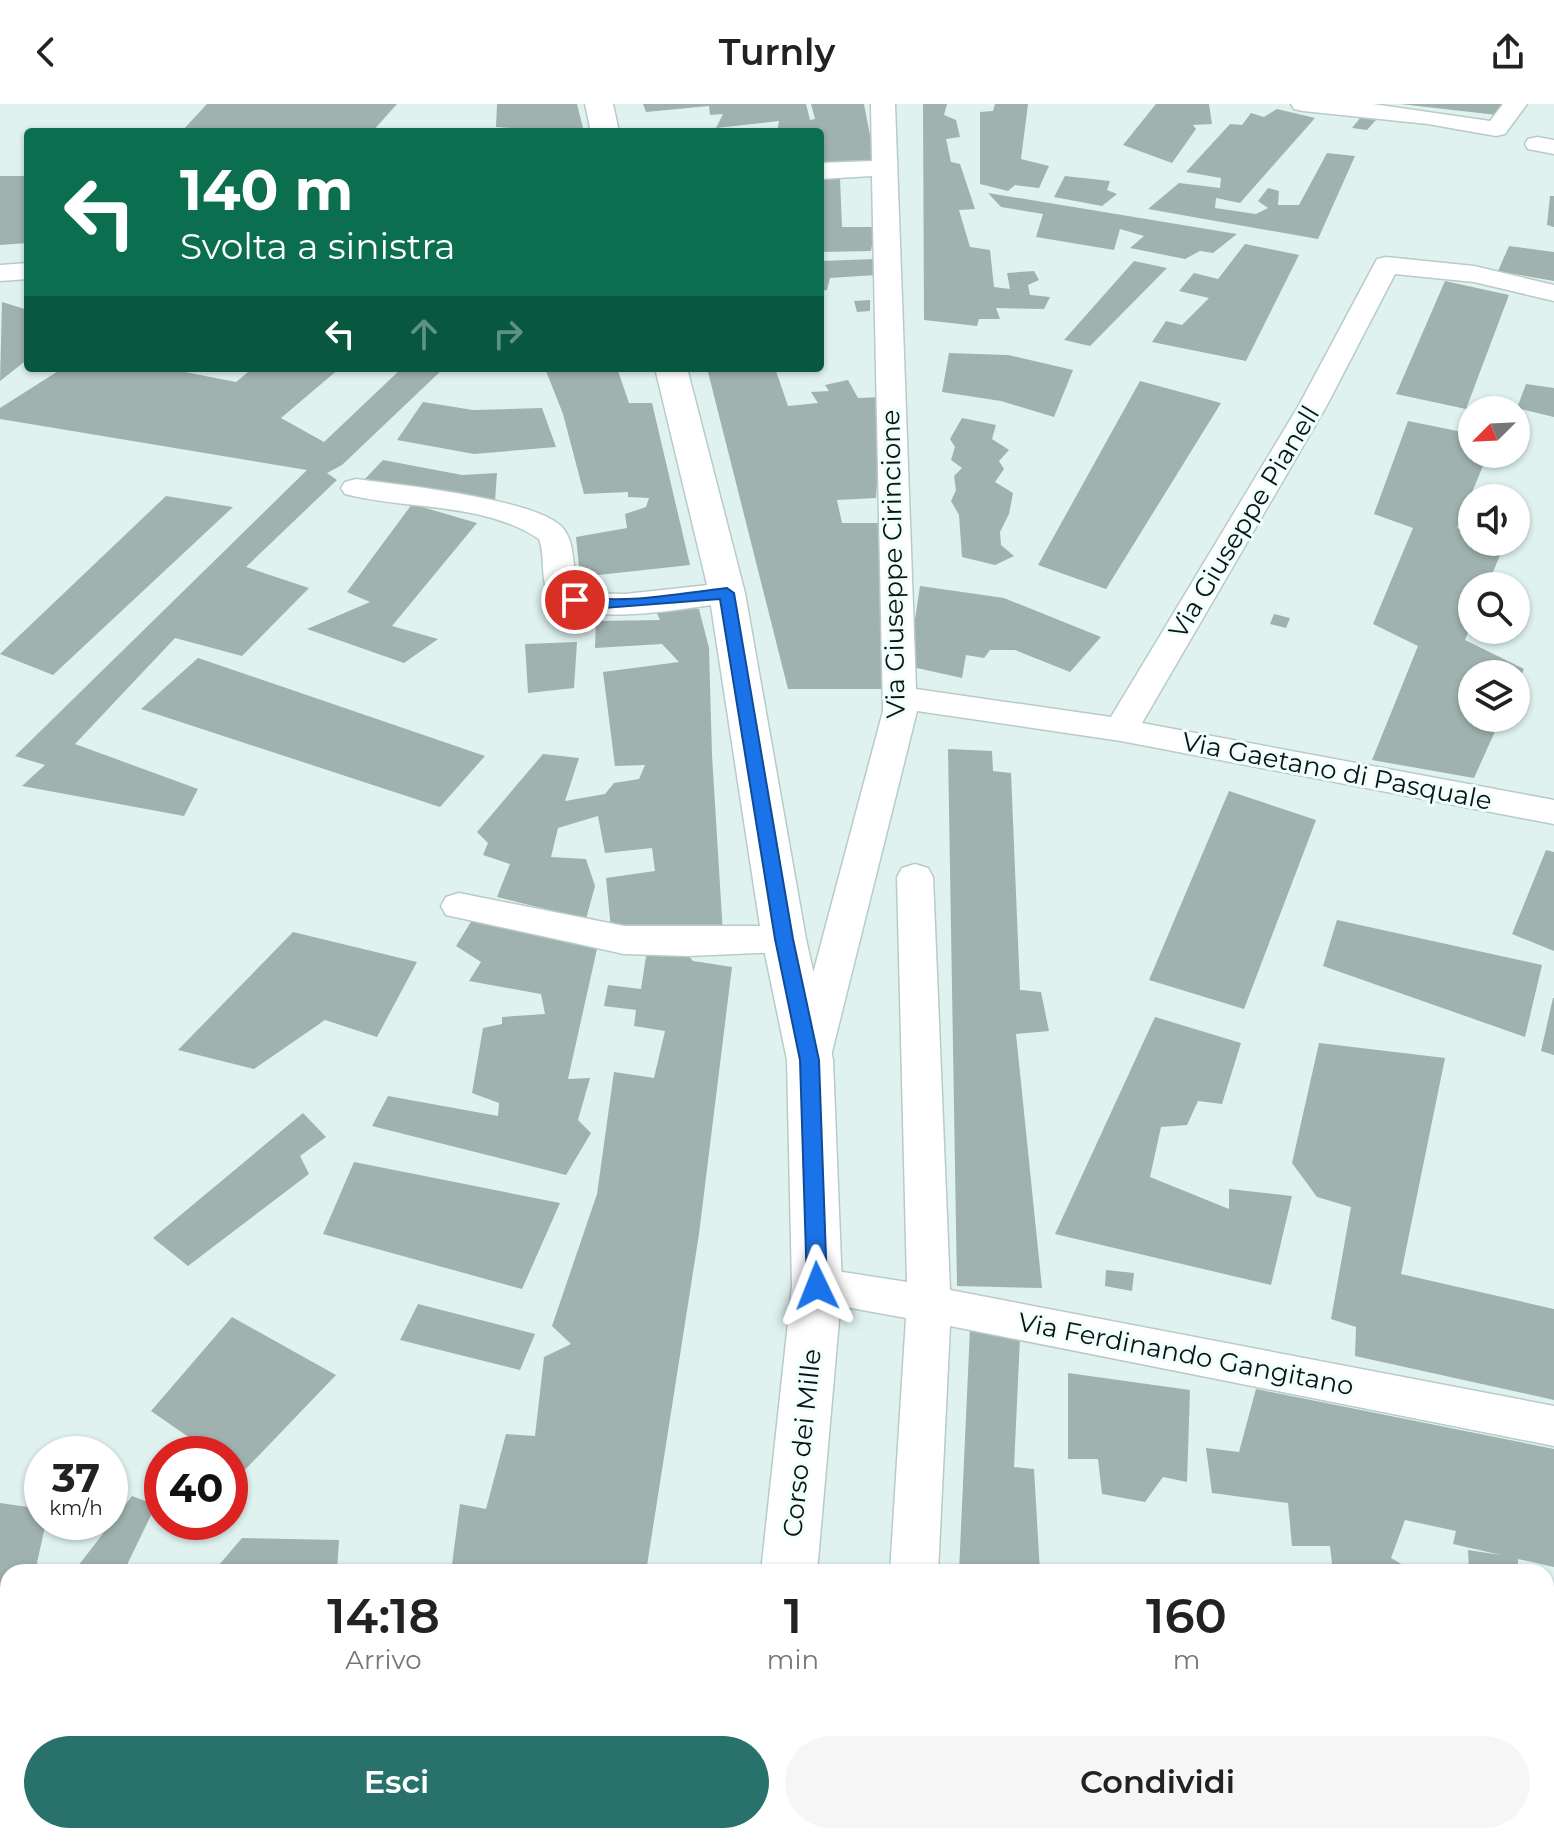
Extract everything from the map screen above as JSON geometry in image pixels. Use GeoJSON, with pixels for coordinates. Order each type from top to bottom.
{"type":"FeatureCollection","features":[{"type":"Feature","properties":{"kind":"street"},"geometry":{"type":"LineString","coordinates":[[599,104],[604,128]]}},
{"type":"Feature","properties":{"kind":"street","name":"Via Giuseppe Cirincione"},"geometry":{"type":"LineString","coordinates":[[810,1060],[900,711],[883,104]]}},
{"type":"Feature","properties":{"kind":"street"},"geometry":{"type":"LineString","coordinates":[[1303,104],[1428,117],[1496,129],[1515,104]]}},
{"type":"Feature","properties":{"kind":"street"},"geometry":{"type":"LineString","coordinates":[[824,171],[883,168]]}},
{"type":"Feature","properties":{"kind":"street","name":"Via Giuseppe Pianell"},"geometry":{"type":"LineString","coordinates":[[1121,730],[1313,405],[1386,265],[1474,274],[1554,293]]}},
{"type":"Feature","properties":{"kind":"street"},"geometry":{"type":"LineString","coordinates":[[0,273],[24,271]]}},
{"type":"Feature","properties":{"kind":"street","name":"Corso dei Mille"},"geometry":{"type":"LineString","coordinates":[[672,372],[727,593],[784,939],[810,1060],[817,1286],[790,1564]]}},
{"type":"Feature","properties":{"kind":"street"},"geometry":{"type":"LineString","coordinates":[[356,488],[479,507],[525,520],[549,531],[559,550],[562,587],[575,600],[590,604],[624,603],[727,593]]}},
{"type":"Feature","properties":{"kind":"street"},"geometry":{"type":"LineString","coordinates":[[900,698],[1121,730]]}},
{"type":"Feature","properties":{"kind":"street","name":"Via Gaetano di Pasquale"},"geometry":{"type":"LineString","coordinates":[[1121,730],[1554,812]]}},
{"type":"Feature","properties":{"kind":"street"},"geometry":{"type":"LineString","coordinates":[[914,1564],[929,1304],[915,877]]}},
{"type":"Feature","properties":{"kind":"street"},"geometry":{"type":"LineString","coordinates":[[459,906],[624,940],[784,939]]}},
{"type":"Feature","properties":{"kind":"street","name":"Via Ferdinando Gangitano"},"geometry":{"type":"LineString","coordinates":[[817,1286],[929,1304],[1554,1426]]}},
{"type":"Feature","properties":{"kind":"building"},"geometry":{"type":"Polygon","coordinates":[[[207,104],[397,104],[376,128],[185,128],[207,104]]]}},
{"type":"Feature","properties":{"kind":"building"},"geometry":{"type":"Polygon","coordinates":[[[497,104],[577,104],[583,128],[512,128],[496,127],[497,104]]]}},
{"type":"Feature","properties":{"kind":"building"},"geometry":{"type":"Polygon","coordinates":[[[643,104],[806,104],[810,120],[815,119],[811,104],[864,104],[875,161],[824,163],[824,128],[778,128],[779,121],[716,128],[723,114],[710,115],[709,106],[646,112],[643,104]]]}},
{"type":"Feature","properties":{"kind":"building"},"geometry":{"type":"Polygon","coordinates":[[[923,104],[947,104],[944,115],[956,120],[960,137],[946,139],[951,162],[960,164],[975,209],[959,210],[970,247],[990,250],[994,287],[1010,289],[1007,273],[1034,271],[1039,280],[1028,285],[1030,295],[1050,297],[1044,309],[996,308],[1000,319],[979,319],[977,326],[924,320],[923,104]]]}},
{"type":"Feature","properties":{"kind":"building"},"geometry":{"type":"Polygon","coordinates":[[[995,104],[1028,104],[1021,159],[1049,166],[1039,188],[1015,185],[1008,191],[980,184],[980,112],[993,111],[995,104]]]}},
{"type":"Feature","properties":{"kind":"building"},"geometry":{"type":"Polygon","coordinates":[[[1156,104],[1209,104],[1212,124],[1193,125],[1196,129],[1172,163],[1123,145],[1156,104]]]}},
{"type":"Feature","properties":{"kind":"building"},"geometry":{"type":"Polygon","coordinates":[[[1400,104],[1505,104],[1497,115],[1400,104]]]}},
{"type":"Feature","properties":{"kind":"building"},"geometry":{"type":"Polygon","coordinates":[[[1277,109],[1315,118],[1240,203],[1216,198],[1215,208],[1256,214],[1268,208],[1258,201],[1268,188],[1279,191],[1278,205],[1299,205],[1327,153],[1355,156],[1318,239],[1148,209],[1179,183],[1220,188],[1221,178],[1186,172],[1230,124],[1242,125],[1251,113],[1264,117],[1277,109]]]}},
{"type":"Feature","properties":{"kind":"building"},"geometry":{"type":"Polygon","coordinates":[[[1360,118],[1376,120],[1367,130],[1352,128],[1360,118]]]}},
{"type":"Feature","properties":{"kind":"building"},"geometry":{"type":"Polygon","coordinates":[[[0,176],[24,176],[24,243],[0,245],[0,176]]]}},
{"type":"Feature","properties":{"kind":"building"},"geometry":{"type":"Polygon","coordinates":[[[1065,176],[1110,181],[1107,190],[1117,194],[1102,206],[1054,197],[1065,176]]]}},
{"type":"Feature","properties":{"kind":"building"},"geometry":{"type":"Polygon","coordinates":[[[840,178],[842,227],[875,227],[871,251],[824,252],[824,179],[840,178]]]}},
{"type":"Feature","properties":{"kind":"building"},"geometry":{"type":"Polygon","coordinates":[[[988,193],[1237,234],[1213,253],[1200,251],[1185,259],[1130,248],[1144,236],[1120,229],[1114,250],[1036,237],[1043,214],[1001,207],[988,193]]]}},
{"type":"Feature","properties":{"kind":"building"},"geometry":{"type":"Polygon","coordinates":[[[1550,196],[1554,196],[1554,227],[1547,225],[1550,196]]]}},
{"type":"Feature","properties":{"kind":"building"},"geometry":{"type":"Polygon","coordinates":[[[1245,244],[1299,255],[1246,361],[1152,342],[1166,321],[1182,325],[1209,298],[1179,291],[1194,273],[1218,279],[1245,244]]]}},
{"type":"Feature","properties":{"kind":"building"},"geometry":{"type":"Polygon","coordinates":[[[1509,246],[1554,252],[1554,281],[1498,271],[1509,246]]]}},
{"type":"Feature","properties":{"kind":"building"},"geometry":{"type":"Polygon","coordinates":[[[875,259],[876,275],[830,278],[827,290],[824,290],[824,261],[875,259]]]}},
{"type":"Feature","properties":{"kind":"building"},"geometry":{"type":"Polygon","coordinates":[[[1134,261],[1167,268],[1090,346],[1064,340],[1134,261]]]}},
{"type":"Feature","properties":{"kind":"building"},"geometry":{"type":"Polygon","coordinates":[[[1445,281],[1509,295],[1471,396],[1458,396],[1458,407],[1396,394],[1445,281]]]}},
{"type":"Feature","properties":{"kind":"building"},"geometry":{"type":"Polygon","coordinates":[[[870,300],[870,311],[857,312],[854,301],[870,300]]]}},
{"type":"Feature","properties":{"kind":"building"},"geometry":{"type":"Polygon","coordinates":[[[2,302],[24,309],[24,362],[0,381],[2,302]]]}},
{"type":"Feature","properties":{"kind":"building"},"geometry":{"type":"Polygon","coordinates":[[[949,353],[1008,355],[1073,370],[1054,417],[1001,401],[942,392],[949,353]]]}},
{"type":"Feature","properties":{"kind":"building"},"geometry":{"type":"Polygon","coordinates":[[[57,372],[185,372],[236,382],[248,372],[335,372],[281,418],[324,442],[398,372],[440,372],[342,465],[327,473],[337,480],[246,567],[309,588],[242,656],[175,638],[75,744],[198,789],[184,816],[22,786],[45,765],[15,756],[307,470],[0,419],[0,408],[57,372]]]}},
{"type":"Feature","properties":{"kind":"building"},"geometry":{"type":"Polygon","coordinates":[[[546,372],[618,372],[629,403],[652,403],[690,565],[580,577],[576,537],[627,528],[625,514],[646,507],[649,498],[628,497],[628,492],[584,494],[563,414],[546,372]]]}},
{"type":"Feature","properties":{"kind":"building"},"geometry":{"type":"Polygon","coordinates":[[[708,372],[776,372],[788,406],[818,403],[811,392],[829,391],[825,385],[848,380],[858,398],[882,397],[876,498],[837,500],[842,523],[883,523],[883,689],[788,689],[708,372]]]}},
{"type":"Feature","properties":{"kind":"building"},"geometry":{"type":"Polygon","coordinates":[[[1140,381],[1221,403],[1106,589],[1038,565],[1140,381]]]}},
{"type":"Feature","properties":{"kind":"building"},"geometry":{"type":"Polygon","coordinates":[[[1526,384],[1554,388],[1554,417],[1530,411],[1530,396],[1522,396],[1526,384]]]}},
{"type":"Feature","properties":{"kind":"building"},"geometry":{"type":"Polygon","coordinates":[[[423,402],[473,410],[542,408],[556,447],[474,454],[397,440],[423,402]]]}},
{"type":"Feature","properties":{"kind":"building"},"geometry":{"type":"Polygon","coordinates":[[[962,418],[996,425],[992,439],[1009,450],[999,461],[1004,469],[995,482],[1013,493],[1009,514],[1000,532],[1001,545],[1014,556],[995,565],[962,557],[959,515],[951,501],[956,490],[954,476],[962,468],[951,460],[955,447],[950,439],[962,418]]]}},
{"type":"Feature","properties":{"kind":"building"},"geometry":{"type":"Polygon","coordinates":[[[1408,421],[1458,431],[1458,468],[1482,468],[1475,484],[1458,484],[1458,556],[1500,556],[1493,572],[1458,572],[1458,644],[1473,644],[1506,660],[1458,660],[1458,732],[1495,732],[1474,778],[1372,760],[1418,646],[1373,624],[1413,528],[1374,514],[1408,421]]]}},
{"type":"Feature","properties":{"kind":"building"},"geometry":{"type":"Polygon","coordinates":[[[383,460],[462,475],[497,473],[495,501],[364,480],[383,460]]]}},
{"type":"Feature","properties":{"kind":"building"},"geometry":{"type":"Polygon","coordinates":[[[166,496],[233,507],[53,675],[0,654],[166,496]]]}},
{"type":"Feature","properties":{"kind":"building"},"geometry":{"type":"Polygon","coordinates":[[[412,504],[477,523],[392,626],[438,639],[404,663],[307,629],[370,602],[347,592],[412,504]]]}},
{"type":"Feature","properties":{"kind":"building"},"geometry":{"type":"Polygon","coordinates":[[[920,586],[1004,598],[1101,637],[1070,672],[1015,650],[990,650],[984,658],[966,655],[962,678],[908,666],[920,586]]]}},
{"type":"Feature","properties":{"kind":"building"},"geometry":{"type":"Polygon","coordinates":[[[655,609],[699,609],[709,648],[723,934],[611,929],[606,878],[655,871],[652,848],[605,853],[598,816],[558,828],[551,857],[586,859],[595,886],[586,919],[497,897],[510,864],[483,855],[488,843],[477,832],[543,754],[579,758],[565,801],[605,794],[614,783],[639,779],[645,765],[615,766],[603,672],[679,662],[662,644],[595,648],[596,621],[660,620],[655,609]]]}},
{"type":"Feature","properties":{"kind":"building"},"geometry":{"type":"Polygon","coordinates":[[[1274,614],[1290,618],[1286,628],[1270,624],[1274,614]]]}},
{"type":"Feature","properties":{"kind":"building"},"geometry":{"type":"Polygon","coordinates":[[[577,642],[574,688],[528,693],[525,644],[577,642]]]}},
{"type":"Feature","properties":{"kind":"building"},"geometry":{"type":"Polygon","coordinates":[[[198,658],[485,756],[440,807],[141,709],[198,658]]]}},
{"type":"Feature","properties":{"kind":"building"},"geometry":{"type":"Polygon","coordinates":[[[948,749],[992,751],[993,771],[1011,773],[1020,990],[1041,992],[1049,1031],[1016,1034],[1042,1288],[957,1286],[948,749]]]}},
{"type":"Feature","properties":{"kind":"building"},"geometry":{"type":"Polygon","coordinates":[[[1229,791],[1316,820],[1244,1009],[1149,980],[1229,791]]]}},
{"type":"Feature","properties":{"kind":"building"},"geometry":{"type":"Polygon","coordinates":[[[1546,850],[1554,852],[1554,951],[1512,934],[1546,850]]]}},
{"type":"Feature","properties":{"kind":"building"},"geometry":{"type":"Polygon","coordinates":[[[474,917],[597,949],[568,1079],[590,1078],[578,1120],[591,1133],[566,1175],[372,1126],[388,1096],[498,1116],[499,1103],[472,1093],[483,1028],[502,1024],[502,1017],[545,1014],[541,994],[469,981],[481,962],[456,946],[474,917]]]}},
{"type":"Feature","properties":{"kind":"building"},"geometry":{"type":"Polygon","coordinates":[[[1337,920],[1542,965],[1525,1037],[1323,966],[1337,920]]]}},
{"type":"Feature","properties":{"kind":"building"},"geometry":{"type":"Polygon","coordinates":[[[293,932],[417,962],[377,1037],[325,1020],[254,1069],[178,1050],[293,932]]]}},
{"type":"Feature","properties":{"kind":"building"},"geometry":{"type":"Polygon","coordinates":[[[647,950],[685,952],[693,961],[732,967],[699,1234],[647,1564],[452,1564],[460,1504],[486,1509],[506,1434],[535,1436],[544,1357],[571,1344],[552,1326],[597,1194],[614,1072],[654,1078],[665,1031],[634,1026],[636,1010],[604,1006],[608,985],[641,989],[647,950]]]}},
{"type":"Feature","properties":{"kind":"building"},"geometry":{"type":"Polygon","coordinates":[[[1554,998],[1554,1055],[1541,1051],[1554,998]]]}},
{"type":"Feature","properties":{"kind":"building"},"geometry":{"type":"Polygon","coordinates":[[[1155,1017],[1241,1043],[1222,1104],[1198,1101],[1187,1125],[1161,1127],[1150,1177],[1229,1209],[1229,1189],[1292,1196],[1271,1285],[1055,1234],[1155,1017]]]}},
{"type":"Feature","properties":{"kind":"building"},"geometry":{"type":"Polygon","coordinates":[[[1319,1043],[1445,1058],[1401,1274],[1554,1309],[1554,1400],[1355,1356],[1356,1327],[1331,1319],[1351,1207],[1317,1197],[1292,1163],[1319,1043]]]}},
{"type":"Feature","properties":{"kind":"building"},"geometry":{"type":"Polygon","coordinates":[[[303,1113],[326,1137],[300,1156],[309,1174],[188,1266],[153,1238],[303,1113]]]}},
{"type":"Feature","properties":{"kind":"building"},"geometry":{"type":"Polygon","coordinates":[[[354,1162],[560,1203],[522,1289],[323,1234],[354,1162]]]}},
{"type":"Feature","properties":{"kind":"building"},"geometry":{"type":"Polygon","coordinates":[[[1106,1270],[1134,1273],[1132,1291],[1105,1286],[1106,1270]]]}},
{"type":"Feature","properties":{"kind":"building"},"geometry":{"type":"Polygon","coordinates":[[[418,1304],[535,1334],[520,1370],[400,1340],[418,1304]]]}},
{"type":"Feature","properties":{"kind":"building"},"geometry":{"type":"Polygon","coordinates":[[[232,1317],[336,1375],[248,1467],[248,1436],[187,1436],[151,1411],[232,1317]]]}},
{"type":"Feature","properties":{"kind":"building"},"geometry":{"type":"Polygon","coordinates":[[[970,1328],[1020,1338],[1014,1467],[1034,1469],[1040,1564],[959,1564],[970,1328]]]}},
{"type":"Feature","properties":{"kind":"building"},"geometry":{"type":"Polygon","coordinates":[[[1068,1373],[1190,1390],[1187,1482],[1163,1477],[1145,1502],[1102,1494],[1098,1459],[1068,1459],[1068,1373]]]}},
{"type":"Feature","properties":{"kind":"building"},"geometry":{"type":"Polygon","coordinates":[[[1256,1389],[1554,1449],[1554,1564],[1518,1559],[1518,1564],[1469,1564],[1468,1550],[1501,1555],[1453,1544],[1456,1531],[1405,1520],[1391,1558],[1401,1564],[1332,1564],[1330,1546],[1292,1546],[1288,1503],[1212,1493],[1206,1448],[1239,1452],[1256,1389]]]}},
{"type":"Feature","properties":{"kind":"building"},"geometry":{"type":"Polygon","coordinates":[[[132,1496],[144,1500],[144,1530],[127,1564],[80,1564],[98,1540],[128,1540],[128,1501],[132,1496]]]}},
{"type":"Feature","properties":{"kind":"building"},"geometry":{"type":"Polygon","coordinates":[[[0,1503],[24,1506],[24,1540],[42,1540],[37,1564],[0,1564],[0,1503]]]}},
{"type":"Feature","properties":{"kind":"building"},"geometry":{"type":"Polygon","coordinates":[[[248,1538],[339,1540],[338,1564],[220,1564],[240,1540],[248,1538]]]}},
{"type":"Feature","properties":{"kind":"route"},"geometry":{"type":"LineString","coordinates":[[575,600],[590,604],[624,603],[727,593],[784,939],[810,1060],[817,1286]]}}]}
